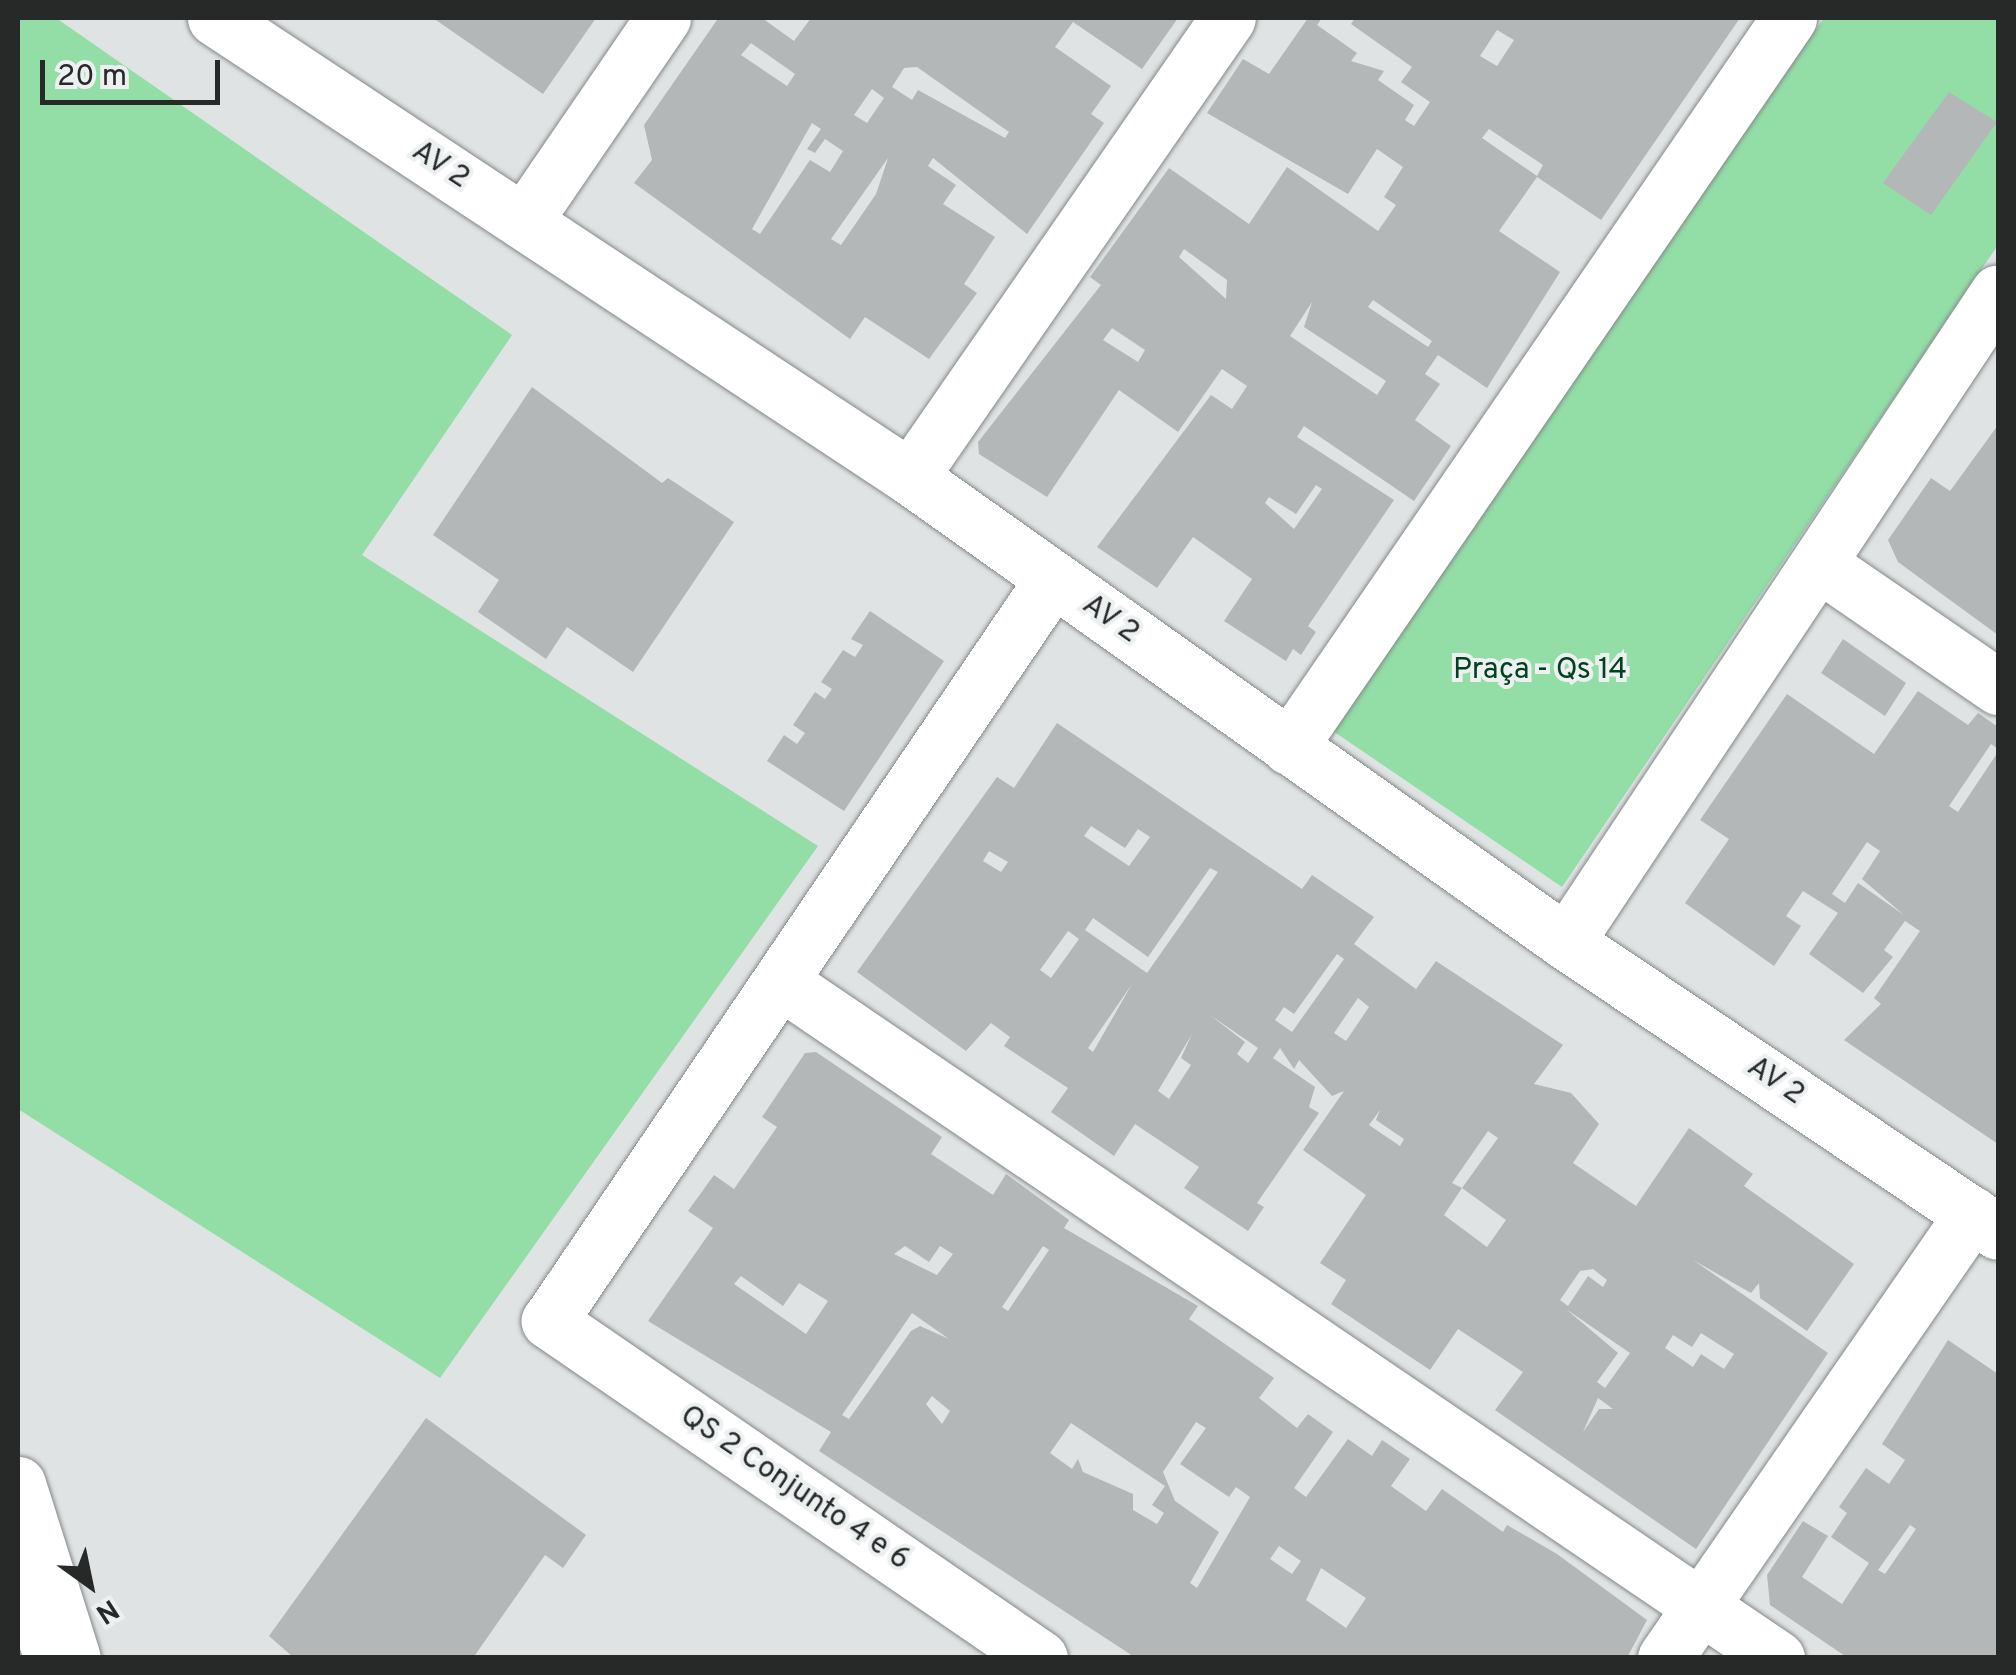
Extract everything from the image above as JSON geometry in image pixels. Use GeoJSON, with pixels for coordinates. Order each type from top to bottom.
{"type":"FeatureCollection","features":[{"type":"Feature","properties":{"kind":"street","name":"AV 2"},"geometry":{"type":"LineString","coordinates":[[215,18],[910,477],[1566,942],[1985,1223]]}},
{"type":"Feature","properties":{"kind":"street"},"geometry":{"type":"LineString","coordinates":[[524,221],[663,18]]}},
{"type":"Feature","properties":{"kind":"street"},"geometry":{"type":"LineString","coordinates":[[910,477],[1228,18]]}},
{"type":"Feature","properties":{"kind":"street"},"geometry":{"type":"LineString","coordinates":[[1289,747],[1788,18]]}},
{"type":"Feature","properties":{"kind":"street"},"geometry":{"type":"LineString","coordinates":[[1566,942],[1822,566],[1998,292]]}},
{"type":"Feature","properties":{"kind":"street"},"geometry":{"type":"LineString","coordinates":[[1822,566],[1998,686]]}},
{"type":"Feature","properties":{"kind":"street"},"geometry":{"type":"LineString","coordinates":[[1052,580],[781,982],[1777,1658]]}},
{"type":"Feature","properties":{"kind":"street","name":"QS 2 Conjunto 4 e 6"},"geometry":{"type":"LineString","coordinates":[[781,982],[548,1321],[1040,1658]]}},
{"type":"Feature","properties":{"kind":"street"},"geometry":{"type":"LineString","coordinates":[[1665,1658],[1985,1223]]}},
{"type":"Feature","properties":{"kind":"street"},"geometry":{"type":"LineString","coordinates":[[18,1484],[73,1658]]}},
{"type":"Feature","properties":{"kind":"street"},"geometry":{"type":"LineString","coordinates":[[18,1576],[44,1658]]}},
{"type":"Feature","properties":{"kind":"green space"},"geometry":{"type":"Polygon","coordinates":[[[18,18],[56,18],[512,335],[362,555],[818,846],[440,1378],[18,1109],[18,18]]]}},
{"type":"Feature","properties":{"kind":"green space","name":"Praça - Qs 14"},"geometry":{"type":"Polygon","coordinates":[[[1824,18],[1998,18],[1998,245],[1562,887],[1330,729],[1824,18]]]}},
{"type":"Feature","properties":{"kind":"building"},"geometry":{"type":"Polygon","coordinates":[[[433,18],[596,18],[543,94],[433,18]]]}},
{"type":"Feature","properties":{"kind":"building"},"geometry":{"type":"Polygon","coordinates":[[[762,18],[794,41],[811,18],[1178,18],[1142,69],[1073,22],[1055,47],[1111,86],[1091,114],[1104,123],[1027,234],[933,158],[928,166],[956,185],[943,204],[995,237],[964,284],[977,293],[929,359],[865,317],[850,339],[634,183],[652,160],[644,125],[717,20],[762,18]],[[751,43],[741,55],[787,86],[795,74],[751,43]],[[917,67],[904,68],[892,87],[912,100],[918,90],[1005,138],[1009,132],[917,67]],[[872,89],[854,115],[867,123],[884,98],[872,89]],[[812,123],[752,229],[760,234],[810,160],[830,172],[843,151],[825,139],[815,153],[807,149],[821,129],[812,123]],[[888,158],[831,239],[841,245],[876,194],[888,158]]]}},
{"type":"Feature","properties":{"kind":"building"},"geometry":{"type":"Polygon","coordinates":[[[1308,18],[1322,18],[1317,25],[1357,53],[1351,61],[1384,71],[1378,80],[1414,105],[1405,120],[1414,126],[1430,102],[1401,82],[1412,67],[1351,24],[1355,18],[1740,18],[1601,220],[1537,177],[1499,231],[1560,272],[1487,388],[1438,355],[1425,374],[1440,384],[1415,420],[1451,446],[1414,501],[1304,426],[1297,437],[1394,500],[1308,626],[1316,632],[1301,655],[1293,649],[1286,661],[1224,621],[1252,579],[1193,537],[1157,588],[1097,547],[1211,395],[1232,409],[1247,386],[1222,369],[1178,432],[1119,390],[1047,497],[979,454],[978,442],[1101,285],[1090,277],[1169,168],[1249,224],[1287,167],[1378,231],[1396,205],[1384,197],[1403,167],[1377,149],[1348,194],[1207,113],[1243,59],[1269,74],[1308,18]],[[1497,30],[1480,56],[1497,66],[1514,40],[1497,30]],[[1489,129],[1482,138],[1537,176],[1543,165],[1489,129]],[[1184,249],[1179,257],[1226,299],[1227,280],[1184,249]],[[1373,300],[1368,307],[1428,347],[1432,341],[1373,300]],[[1312,302],[1290,336],[1377,395],[1386,381],[1304,327],[1312,302]],[[1112,328],[1103,340],[1138,362],[1145,350],[1112,328]],[[1316,485],[1296,514],[1269,497],[1265,503],[1294,529],[1322,489],[1316,485]]]}},
{"type":"Feature","properties":{"kind":"building"},"geometry":{"type":"Polygon","coordinates":[[[1949,92],[1997,122],[1931,215],[1883,183],[1949,92]]]}},
{"type":"Feature","properties":{"kind":"building"},"geometry":{"type":"Polygon","coordinates":[[[532,387],[662,483],[668,478],[734,522],[633,672],[567,627],[546,659],[478,612],[499,580],[433,535],[532,387]]]}},
{"type":"Feature","properties":{"kind":"building"},"geometry":{"type":"Polygon","coordinates":[[[1998,425],[1998,635],[1898,562],[1888,540],[1931,478],[1950,491],[1998,425]]]}},
{"type":"Feature","properties":{"kind":"building"},"geometry":{"type":"Polygon","coordinates":[[[870,611],[944,661],[844,811],[767,761],[784,735],[797,744],[805,733],[793,725],[815,692],[825,699],[832,689],[821,682],[843,650],[855,657],[863,645],[851,639],[870,611]]]}},
{"type":"Feature","properties":{"kind":"building"},"geometry":{"type":"Polygon","coordinates":[[[1843,639],[1906,683],[1885,716],[1821,673],[1843,639]]]}},
{"type":"Feature","properties":{"kind":"building"},"geometry":{"type":"Polygon","coordinates":[[[1918,691],[1968,725],[1978,713],[1998,727],[1998,749],[1991,744],[1949,806],[1958,812],[1998,752],[1998,1144],[1844,1040],[1881,1004],[1874,998],[1920,931],[1905,921],[1884,950],[1893,957],[1863,993],[1809,954],[1838,913],[1803,891],[1786,916],[1801,926],[1774,966],[1685,903],[1729,839],[1700,820],[1787,694],[1874,754],[1918,691]],[[1867,842],[1832,894],[1845,903],[1858,883],[1904,915],[1862,879],[1880,851],[1867,842]]]}},
{"type":"Feature","properties":{"kind":"building"},"geometry":{"type":"Polygon","coordinates":[[[1057,723],[1302,889],[1312,875],[1374,917],[1354,944],[1416,989],[1436,961],[1563,1045],[1534,1084],[1571,1093],[1599,1124],[1573,1163],[1636,1206],[1689,1128],[1753,1174],[1744,1186],[1854,1264],[1807,1331],[1760,1298],[1759,1283],[1751,1293],[1693,1260],[1828,1353],[1696,1549],[1495,1410],[1523,1372],[1458,1329],[1430,1370],[1331,1304],[1346,1280],[1320,1263],[1366,1195],[1303,1150],[1344,1091],[1332,1096],[1299,1060],[1294,1069],[1280,1048],[1273,1058],[1315,1087],[1309,1107],[1319,1113],[1257,1203],[1264,1207],[1248,1231],[1184,1188],[1199,1167],[1135,1124],[1114,1156],[1051,1112],[1068,1088],[1004,1046],[1010,1037],[991,1023],[966,1051],[857,972],[997,777],[1014,788],[1057,723]],[[1091,826],[1084,836],[1129,866],[1150,837],[1138,829],[1125,848],[1091,826]],[[989,851],[983,861],[1001,872],[1008,862],[989,851]],[[1210,868],[1148,957],[1093,918],[1085,930],[1147,973],[1218,872],[1210,868]],[[1068,931],[1040,970],[1051,978],[1079,939],[1068,931]],[[1337,954],[1294,1014],[1284,1007],[1275,1020],[1292,1032],[1344,959],[1337,954]],[[1132,984],[1088,1048],[1093,1052],[1132,984]],[[1358,998],[1334,1033],[1346,1041],[1369,1007],[1358,998]],[[1210,1015],[1245,1042],[1237,1054],[1248,1063],[1258,1048],[1210,1015]],[[1192,1034],[1158,1091],[1169,1099],[1191,1065],[1181,1058],[1192,1034]],[[1380,1110],[1369,1125],[1400,1146],[1404,1139],[1376,1120],[1380,1110]],[[1488,1131],[1452,1183],[1462,1188],[1498,1138],[1488,1131]],[[1462,1188],[1444,1215],[1487,1247],[1506,1220],[1462,1188]],[[1593,1269],[1580,1271],[1560,1300],[1568,1306],[1588,1276],[1603,1287],[1607,1280],[1593,1269]],[[1566,1309],[1618,1353],[1597,1382],[1605,1388],[1630,1353],[1566,1309]],[[1701,1333],[1692,1347],[1673,1335],[1665,1348],[1693,1367],[1701,1354],[1724,1369],[1734,1354],[1701,1333]],[[1598,1398],[1583,1432],[1599,1409],[1613,1409],[1598,1398]]]}},
{"type":"Feature","properties":{"kind":"building"},"geometry":{"type":"Polygon","coordinates":[[[816,1052],[942,1137],[931,1154],[993,1195],[1006,1174],[1069,1220],[1064,1228],[1198,1306],[1189,1319],[1274,1378],[1259,1398],[1297,1428],[1308,1414],[1333,1432],[1294,1488],[1306,1497],[1348,1439],[1372,1456],[1382,1440],[1410,1459],[1391,1486],[1426,1511],[1442,1489],[1503,1532],[1507,1525],[1557,1554],[1647,1620],[1627,1658],[1136,1658],[819,1451],[831,1432],[648,1321],[713,1228],[688,1211],[714,1175],[734,1189],[777,1127],[762,1117],[805,1053],[816,1052]],[[905,1246],[894,1254],[937,1275],[953,1254],[940,1246],[929,1262],[905,1246]],[[1043,1246],[1002,1307],[1008,1311],[1049,1250],[1043,1246]],[[741,1276],[734,1284],[806,1334],[828,1301],[799,1283],[783,1306],[741,1276]],[[912,1313],[842,1415],[849,1419],[911,1331],[920,1326],[949,1339],[912,1313]],[[932,1396],[926,1404],[942,1424],[950,1411],[932,1396]],[[1196,1422],[1163,1472],[1175,1501],[1219,1532],[1190,1583],[1197,1588],[1250,1497],[1236,1487],[1229,1497],[1180,1464],[1206,1428],[1196,1422]],[[1071,1423],[1050,1453],[1072,1469],[1078,1459],[1083,1472],[1133,1494],[1133,1510],[1157,1524],[1164,1513],[1152,1505],[1165,1486],[1071,1423]],[[1279,1546],[1270,1559],[1292,1574],[1301,1561],[1279,1546]],[[1321,1568],[1306,1600],[1346,1628],[1366,1598],[1321,1568]]]}},
{"type":"Feature","properties":{"kind":"building"},"geometry":{"type":"Polygon","coordinates":[[[1948,1340],[1998,1374],[1998,1658],[1848,1658],[1770,1605],[1767,1575],[1803,1521],[1828,1536],[1802,1577],[1842,1604],[1869,1563],[1831,1537],[1847,1513],[1839,1507],[1866,1468],[1889,1484],[1905,1460],[1882,1444],[1948,1340]],[[1910,1525],[1878,1570],[1885,1574],[1916,1529],[1910,1525]]]}},
{"type":"Feature","properties":{"kind":"building"},"geometry":{"type":"Polygon","coordinates":[[[426,1418],[586,1535],[563,1568],[545,1555],[473,1658],[294,1658],[269,1636],[426,1418]]]}}]}
